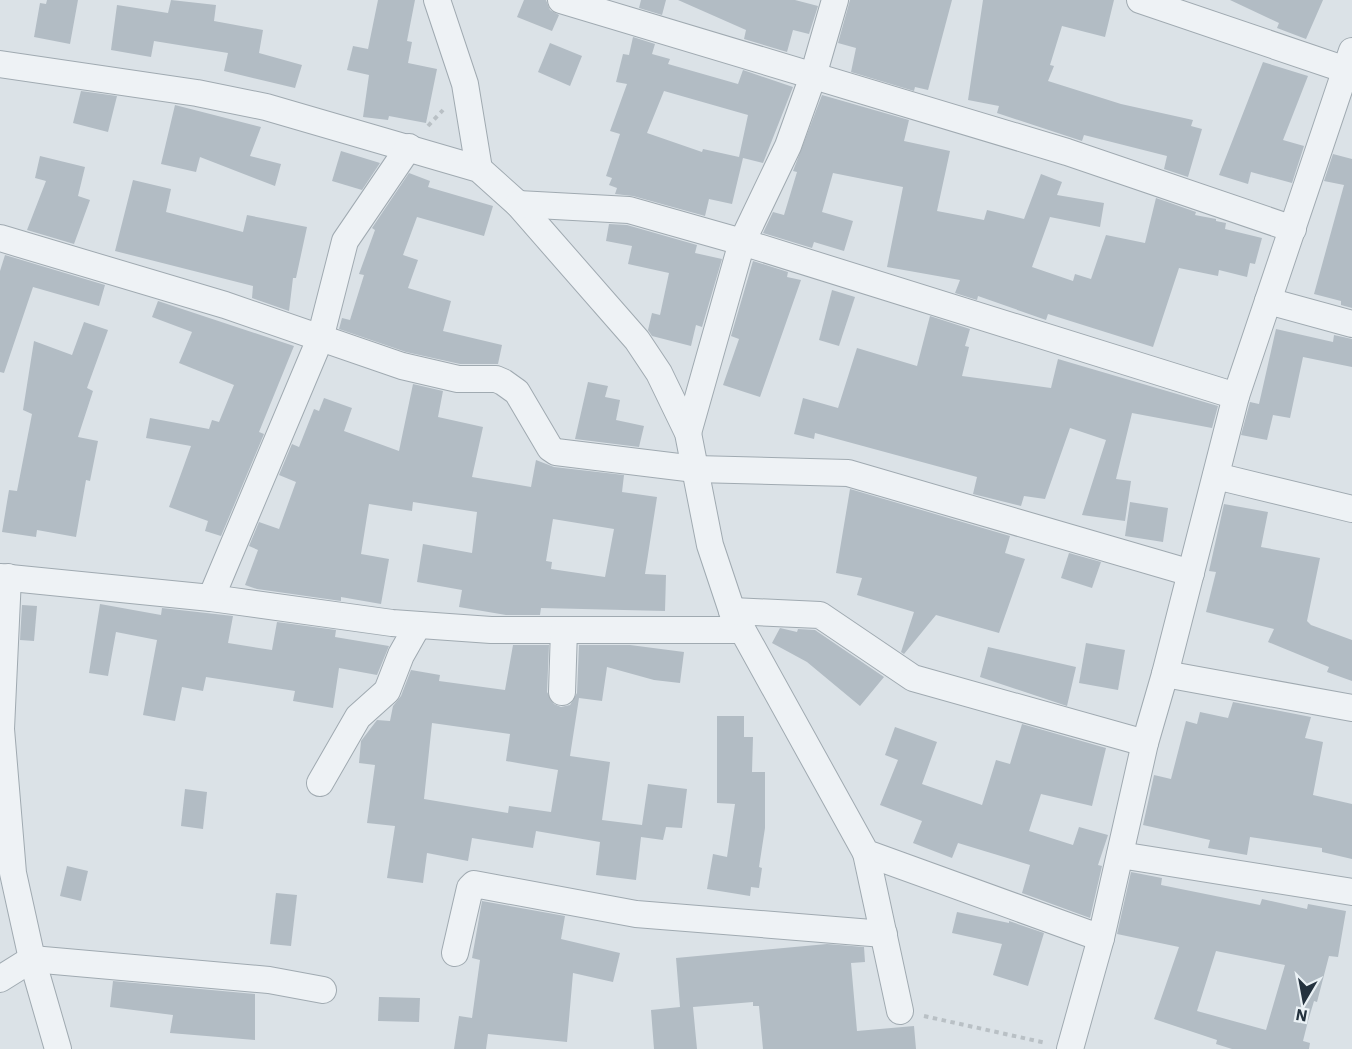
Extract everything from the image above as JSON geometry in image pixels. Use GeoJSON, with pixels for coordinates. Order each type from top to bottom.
{"type":"FeatureCollection","features":[{"type":"Feature","properties":{"kind":"street"},"geometry":{"type":"LineString","coordinates":[[437,0],[465,84],[479,169]]}},
{"type":"Feature","properties":{"kind":"street"},"geometry":{"type":"LineString","coordinates":[[561,0],[1067,152],[1293,229]]}},
{"type":"Feature","properties":{"kind":"street"},"geometry":{"type":"LineString","coordinates":[[688,433],[742,243],[788,146],[813,76],[835,0]]}},
{"type":"Feature","properties":{"kind":"street"},"geometry":{"type":"LineString","coordinates":[[1072,1049],[1101,938],[1145,743],[1165,674],[1236,396],[1350,64],[1140,0]]}},
{"type":"Feature","properties":{"kind":"street"},"geometry":{"type":"LineString","coordinates":[[0,64],[229,98],[409,147],[479,169],[518,204],[637,339],[659,373],[688,433],[710,545],[737,620],[866,853],[900,1011]]}},
{"type":"Feature","properties":{"kind":"street"},"geometry":{"type":"LineString","coordinates":[[211,598],[320,339],[345,241],[409,147]]}},
{"type":"Feature","properties":{"kind":"street"},"geometry":{"type":"LineString","coordinates":[[518,204],[618,208],[742,243],[1236,396]]}},
{"type":"Feature","properties":{"kind":"street"},"geometry":{"type":"LineString","coordinates":[[0,237],[225,305],[402,366],[458,379],[496,379],[508,384],[517,392],[550,448],[556,452],[695,469],[848,473],[1191,573]]}},
{"type":"Feature","properties":{"kind":"street"},"geometry":{"type":"LineString","coordinates":[[1268,301],[1352,324]]}},
{"type":"Feature","properties":{"kind":"street"},"geometry":{"type":"LineString","coordinates":[[1216,477],[1352,509]]}},
{"type":"Feature","properties":{"kind":"street"},"geometry":{"type":"LineString","coordinates":[[58,1049],[7,874],[1,729],[4,577],[211,598],[418,625],[491,630],[564,630],[820,615],[913,678],[1145,743]]}},
{"type":"Feature","properties":{"kind":"street"},"geometry":{"type":"LineString","coordinates":[[320,783],[358,717],[387,691],[401,655],[418,625]]}},
{"type":"Feature","properties":{"kind":"street"},"geometry":{"type":"LineString","coordinates":[[562,692],[564,630]]}},
{"type":"Feature","properties":{"kind":"street"},"geometry":{"type":"LineString","coordinates":[[1165,674],[1352,708]]}},
{"type":"Feature","properties":{"kind":"street"},"geometry":{"type":"LineString","coordinates":[[866,853],[1101,938]]}},
{"type":"Feature","properties":{"kind":"street"},"geometry":{"type":"LineString","coordinates":[[1120,855],[1352,892]]}},
{"type":"Feature","properties":{"kind":"street"},"geometry":{"type":"LineString","coordinates":[[455,953],[470,888],[474,884],[636,914],[884,934]]}},
{"type":"Feature","properties":{"kind":"street"},"geometry":{"type":"LineString","coordinates":[[0,979],[32,958],[268,980],[323,990]]}},
{"type":"Feature","properties":{"kind":"path"},"geometry":{"type":"LineString","coordinates":[[409,147],[465,84]]}},
{"type":"Feature","properties":{"kind":"path"},"geometry":{"type":"LineString","coordinates":[[900,1011],[1072,1049]]}},
{"type":"Feature","properties":{"kind":"building"},"geometry":{"type":"Polygon","coordinates":[[[47,0],[78,0],[70,44],[34,37],[40,3],[46,4],[47,0]]]}},
{"type":"Feature","properties":{"kind":"building"},"geometry":{"type":"Polygon","coordinates":[[[171,0],[216,5],[214,21],[263,30],[259,53],[302,65],[295,88],[224,71],[228,53],[154,41],[151,57],[111,50],[117,5],[168,13],[171,0]]]}},
{"type":"Feature","properties":{"kind":"building"},"geometry":{"type":"Polygon","coordinates":[[[378,0],[415,0],[407,41],[412,42],[408,63],[437,69],[426,123],[389,116],[388,120],[363,117],[369,75],[347,70],[353,46],[368,49],[378,0]]]}},
{"type":"Feature","properties":{"kind":"building"},"geometry":{"type":"Polygon","coordinates":[[[524,0],[546,0],[550,10],[559,15],[552,31],[517,17],[524,0]]]}},
{"type":"Feature","properties":{"kind":"building"},"geometry":{"type":"Polygon","coordinates":[[[641,0],[666,0],[662,15],[639,8],[641,0]]]}},
{"type":"Feature","properties":{"kind":"building"},"geometry":{"type":"Polygon","coordinates":[[[678,0],[795,0],[818,6],[809,34],[793,30],[787,52],[744,39],[746,30],[678,0]]]}},
{"type":"Feature","properties":{"kind":"building"},"geometry":{"type":"Polygon","coordinates":[[[850,0],[952,0],[928,90],[915,87],[914,91],[851,72],[856,48],[838,43],[850,0]]]}},
{"type":"Feature","properties":{"kind":"building"},"geometry":{"type":"Polygon","coordinates":[[[983,0],[1114,0],[1105,37],[1062,26],[1050,65],[1054,66],[1048,81],[1121,104],[1193,120],[1191,126],[1202,129],[1188,177],[1164,169],[1167,156],[1084,135],[1082,141],[997,113],[999,106],[968,100],[983,0]]]}},
{"type":"Feature","properties":{"kind":"building"},"geometry":{"type":"Polygon","coordinates":[[[1230,0],[1323,0],[1306,39],[1277,28],[1279,23],[1230,0]]]}},
{"type":"Feature","properties":{"kind":"building"},"geometry":{"type":"Polygon","coordinates":[[[633,37],[655,44],[652,54],[670,59],[668,64],[738,84],[743,70],[793,87],[763,163],[743,158],[732,204],[709,199],[705,216],[633,196],[615,194],[617,188],[609,185],[612,178],[606,176],[620,134],[610,131],[627,84],[616,82],[623,54],[629,55],[633,37]],[[664,91],[647,133],[702,152],[703,149],[739,157],[748,115],[664,91]]]}},
{"type":"Feature","properties":{"kind":"building"},"geometry":{"type":"Polygon","coordinates":[[[550,43],[582,56],[570,86],[538,72],[550,43]]]}},
{"type":"Feature","properties":{"kind":"building"},"geometry":{"type":"Polygon","coordinates":[[[1263,62],[1308,76],[1283,140],[1304,146],[1292,183],[1251,172],[1248,184],[1219,175],[1263,62]]]}},
{"type":"Feature","properties":{"kind":"building"},"geometry":{"type":"Polygon","coordinates":[[[81,91],[117,96],[108,132],[73,123],[81,91]]]}},
{"type":"Feature","properties":{"kind":"building"},"geometry":{"type":"Polygon","coordinates":[[[822,95],[909,120],[904,141],[950,151],[937,211],[984,220],[987,210],[1024,219],[1041,174],[1062,182],[1057,195],[1104,203],[1100,227],[1050,217],[1032,267],[1073,281],[1075,274],[1091,279],[1106,235],[1145,243],[1156,198],[1196,212],[1195,215],[1226,223],[1225,229],[1262,238],[1255,264],[1250,263],[1247,277],[1219,270],[1218,276],[1179,268],[1153,347],[1048,314],[1046,320],[978,296],[977,300],[955,293],[960,280],[887,267],[903,187],[833,173],[822,212],[853,221],[844,251],[814,242],[812,248],[763,233],[773,212],[784,215],[797,172],[793,171],[822,95]]]}},
{"type":"Feature","properties":{"kind":"building"},"geometry":{"type":"Polygon","coordinates":[[[175,105],[261,127],[250,156],[281,164],[275,186],[200,157],[196,172],[161,164],[175,105]]]}},
{"type":"Feature","properties":{"kind":"building"},"geometry":{"type":"Polygon","coordinates":[[[341,151],[380,163],[362,190],[332,181],[341,151]]]}},
{"type":"Feature","properties":{"kind":"building"},"geometry":{"type":"Polygon","coordinates":[[[1333,154],[1352,159],[1352,308],[1341,305],[1341,301],[1314,294],[1344,185],[1324,181],[1333,154]]]}},
{"type":"Feature","properties":{"kind":"building"},"geometry":{"type":"Polygon","coordinates":[[[40,156],[85,167],[78,196],[90,200],[74,244],[27,230],[46,181],[35,178],[40,156]]]}},
{"type":"Feature","properties":{"kind":"building"},"geometry":{"type":"Polygon","coordinates":[[[409,173],[430,181],[428,187],[493,206],[484,236],[417,217],[403,255],[418,260],[408,288],[451,301],[443,331],[502,345],[498,364],[460,364],[406,352],[339,329],[342,318],[350,320],[364,275],[359,274],[375,230],[372,228],[409,173]]]}},
{"type":"Feature","properties":{"kind":"building"},"geometry":{"type":"Polygon","coordinates":[[[133,180],[171,189],[166,212],[243,232],[247,215],[307,227],[296,278],[293,278],[289,311],[252,298],[253,286],[115,251],[133,180]]]}},
{"type":"Feature","properties":{"kind":"building"},"geometry":{"type":"Polygon","coordinates":[[[609,224],[627,225],[697,245],[695,253],[722,259],[702,327],[696,325],[691,346],[652,336],[648,330],[652,313],[660,315],[669,273],[628,264],[632,246],[606,241],[609,224]]]}},
{"type":"Feature","properties":{"kind":"building"},"geometry":{"type":"Polygon","coordinates":[[[5,255],[105,285],[99,306],[33,287],[4,373],[0,372],[0,271],[5,255]]]}},
{"type":"Feature","properties":{"kind":"building"},"geometry":{"type":"Polygon","coordinates":[[[753,261],[788,272],[787,277],[801,280],[760,397],[723,385],[739,339],[731,336],[753,261]]]}},
{"type":"Feature","properties":{"kind":"building"},"geometry":{"type":"Polygon","coordinates":[[[832,290],[855,297],[839,346],[819,340],[832,290]]]}},
{"type":"Feature","properties":{"kind":"building"},"geometry":{"type":"Polygon","coordinates":[[[158,301],[294,346],[259,432],[264,434],[221,536],[205,531],[208,521],[169,507],[191,446],[146,438],[150,418],[209,429],[212,420],[219,422],[234,385],[179,363],[192,332],[152,317],[158,301]]]}},
{"type":"Feature","properties":{"kind":"building"},"geometry":{"type":"Polygon","coordinates":[[[930,316],[970,329],[965,346],[969,347],[962,376],[1051,388],[1058,359],[1218,406],[1212,428],[1132,413],[1116,479],[1131,481],[1125,521],[1082,515],[1106,440],[1070,428],[1045,499],[1024,496],[1021,506],[973,494],[977,477],[815,433],[814,439],[794,434],[803,398],[838,408],[857,348],[917,366],[930,316]]]}},
{"type":"Feature","properties":{"kind":"building"},"geometry":{"type":"Polygon","coordinates":[[[84,322],[108,330],[87,388],[93,391],[78,437],[98,441],[90,481],[86,480],[76,537],[37,530],[36,537],[2,532],[9,490],[17,491],[32,414],[23,410],[34,341],[72,355],[84,322]]]}},
{"type":"Feature","properties":{"kind":"building"},"geometry":{"type":"Polygon","coordinates":[[[1276,329],[1333,342],[1334,335],[1352,339],[1352,367],[1303,357],[1290,418],[1273,415],[1267,440],[1241,435],[1250,402],[1259,404],[1276,329]]]}},
{"type":"Feature","properties":{"kind":"building"},"geometry":{"type":"Polygon","coordinates":[[[588,382],[608,386],[605,397],[620,400],[616,420],[644,426],[639,447],[575,439],[588,382]]]}},
{"type":"Feature","properties":{"kind":"building"},"geometry":{"type":"Polygon","coordinates":[[[413,384],[443,391],[438,417],[483,427],[472,477],[531,487],[536,460],[554,467],[624,475],[622,492],[657,497],[645,574],[666,575],[665,611],[541,608],[540,615],[506,615],[459,607],[462,590],[417,582],[423,544],[472,553],[477,512],[413,502],[412,511],[369,504],[361,554],[389,559],[381,604],[341,597],[341,601],[257,589],[245,585],[258,550],[249,546],[259,522],[279,529],[296,482],[279,475],[292,444],[299,447],[314,409],[319,411],[324,398],[352,408],[344,431],[399,451],[413,384]],[[553,519],[546,561],[552,562],[551,569],[605,577],[614,529],[553,519]]]}},
{"type":"Feature","properties":{"kind":"building"},"geometry":{"type":"Polygon","coordinates":[[[850,489],[1010,536],[1005,553],[1025,559],[999,633],[936,615],[904,654],[901,652],[914,612],[857,595],[862,578],[836,573],[850,489]]]}},
{"type":"Feature","properties":{"kind":"building"},"geometry":{"type":"Polygon","coordinates":[[[1130,502],[1168,508],[1163,542],[1125,536],[1130,502]]]}},
{"type":"Feature","properties":{"kind":"building"},"geometry":{"type":"Polygon","coordinates":[[[1224,504],[1268,512],[1261,547],[1320,558],[1307,621],[1311,625],[1352,640],[1352,681],[1327,672],[1329,667],[1268,642],[1274,629],[1206,612],[1216,572],[1209,571],[1224,504]]]}},
{"type":"Feature","properties":{"kind":"building"},"geometry":{"type":"Polygon","coordinates":[[[1069,553],[1101,562],[1092,588],[1061,578],[1069,553]]]}},
{"type":"Feature","properties":{"kind":"building"},"geometry":{"type":"Polygon","coordinates":[[[100,604],[161,615],[162,608],[233,616],[228,643],[272,650],[277,622],[336,630],[335,637],[389,646],[377,675],[339,668],[333,708],[293,701],[295,691],[206,677],[203,691],[182,687],[175,721],[143,715],[157,640],[116,632],[108,676],[89,673],[100,604]]]}},
{"type":"Feature","properties":{"kind":"building"},"geometry":{"type":"Polygon","coordinates":[[[22,605],[37,606],[34,641],[20,640],[22,605]]]}},
{"type":"Feature","properties":{"kind":"building"},"geometry":{"type":"Polygon","coordinates":[[[780,628],[797,632],[798,629],[815,630],[884,677],[860,706],[807,662],[772,643],[780,628]]]}},
{"type":"Feature","properties":{"kind":"building"},"geometry":{"type":"Polygon","coordinates":[[[1086,643],[1125,650],[1118,690],[1079,683],[1086,643]]]}},
{"type":"Feature","properties":{"kind":"building"},"geometry":{"type":"Polygon","coordinates":[[[513,645],[549,645],[547,692],[554,704],[561,707],[570,705],[577,693],[579,645],[630,645],[684,652],[680,683],[654,680],[607,667],[602,701],[579,698],[570,756],[610,762],[602,820],[642,825],[648,784],[687,789],[682,828],[666,827],[663,840],[641,837],[636,880],[596,875],[600,842],[536,831],[533,848],[472,838],[468,861],[427,853],[423,883],[387,878],[395,826],[367,823],[375,765],[359,763],[361,741],[377,720],[390,721],[393,706],[401,696],[411,670],[440,675],[439,681],[505,690],[513,645]],[[432,723],[424,799],[508,813],[509,806],[551,812],[558,770],[506,761],[510,734],[432,723]]]}},
{"type":"Feature","properties":{"kind":"building"},"geometry":{"type":"Polygon","coordinates":[[[988,647],[1076,667],[1067,706],[980,677],[988,647]]]}},
{"type":"Feature","properties":{"kind":"building"},"geometry":{"type":"Polygon","coordinates":[[[1233,702],[1311,717],[1305,738],[1323,742],[1313,795],[1352,804],[1352,859],[1322,852],[1322,848],[1250,837],[1247,855],[1208,848],[1210,840],[1143,825],[1154,775],[1171,779],[1186,721],[1197,724],[1200,712],[1228,718],[1233,702]]]}},
{"type":"Feature","properties":{"kind":"building"},"geometry":{"type":"Polygon","coordinates":[[[717,716],[744,716],[744,737],[753,737],[752,772],[765,772],[765,828],[759,867],[762,868],[759,888],[751,887],[750,896],[707,889],[713,854],[727,857],[735,804],[717,803],[717,716]]]}},
{"type":"Feature","properties":{"kind":"building"},"geometry":{"type":"Polygon","coordinates":[[[1022,724],[1106,748],[1092,806],[1041,794],[1029,831],[1073,845],[1079,827],[1108,835],[1098,865],[1102,866],[1090,918],[1022,893],[1030,865],[958,843],[952,858],[913,843],[922,821],[880,805],[898,760],[885,755],[895,727],[937,742],[922,784],[982,805],[996,760],[1010,764],[1022,724]]]}},
{"type":"Feature","properties":{"kind":"building"},"geometry":{"type":"Polygon","coordinates":[[[185,789],[207,792],[203,829],[181,826],[185,789]]]}},
{"type":"Feature","properties":{"kind":"building"},"geometry":{"type":"Polygon","coordinates":[[[67,866],[88,871],[81,901],[60,896],[67,866]]]}},
{"type":"Feature","properties":{"kind":"building"},"geometry":{"type":"Polygon","coordinates":[[[1131,872],[1162,878],[1161,885],[1260,905],[1262,899],[1307,909],[1308,904],[1346,911],[1338,957],[1329,956],[1317,1002],[1314,1001],[1308,1021],[1303,1041],[1310,1043],[1309,1049],[1232,1049],[1216,1044],[1217,1040],[1154,1019],[1179,947],[1117,934],[1131,872]],[[1216,951],[1197,1011],[1266,1030],[1285,965],[1216,951]]]}},
{"type":"Feature","properties":{"kind":"building"},"geometry":{"type":"Polygon","coordinates":[[[276,893],[297,895],[291,946],[270,944],[276,893]]]}},
{"type":"Feature","properties":{"kind":"building"},"geometry":{"type":"Polygon","coordinates":[[[482,901],[565,916],[561,939],[620,953],[613,982],[573,973],[567,1042],[488,1034],[486,1049],[454,1049],[459,1016],[472,1018],[480,960],[472,958],[482,901]]]}},
{"type":"Feature","properties":{"kind":"building"},"geometry":{"type":"Polygon","coordinates":[[[957,912],[1009,923],[1009,921],[1044,933],[1028,986],[993,975],[1002,944],[952,933],[957,912]]]}},
{"type":"Feature","properties":{"kind":"building"},"geometry":{"type":"Polygon","coordinates":[[[827,944],[864,947],[865,962],[851,963],[857,1031],[914,1026],[916,1049],[763,1049],[759,1006],[753,1006],[753,1002],[693,1007],[697,1049],[654,1049],[651,1010],[680,1007],[676,958],[827,944]]]}},
{"type":"Feature","properties":{"kind":"building"},"geometry":{"type":"Polygon","coordinates":[[[113,981],[255,994],[255,1040],[170,1033],[173,1015],[110,1007],[113,981]]]}},
{"type":"Feature","properties":{"kind":"building"},"geometry":{"type":"Polygon","coordinates":[[[379,997],[420,998],[419,1022],[378,1021],[379,997]]]}}]}
